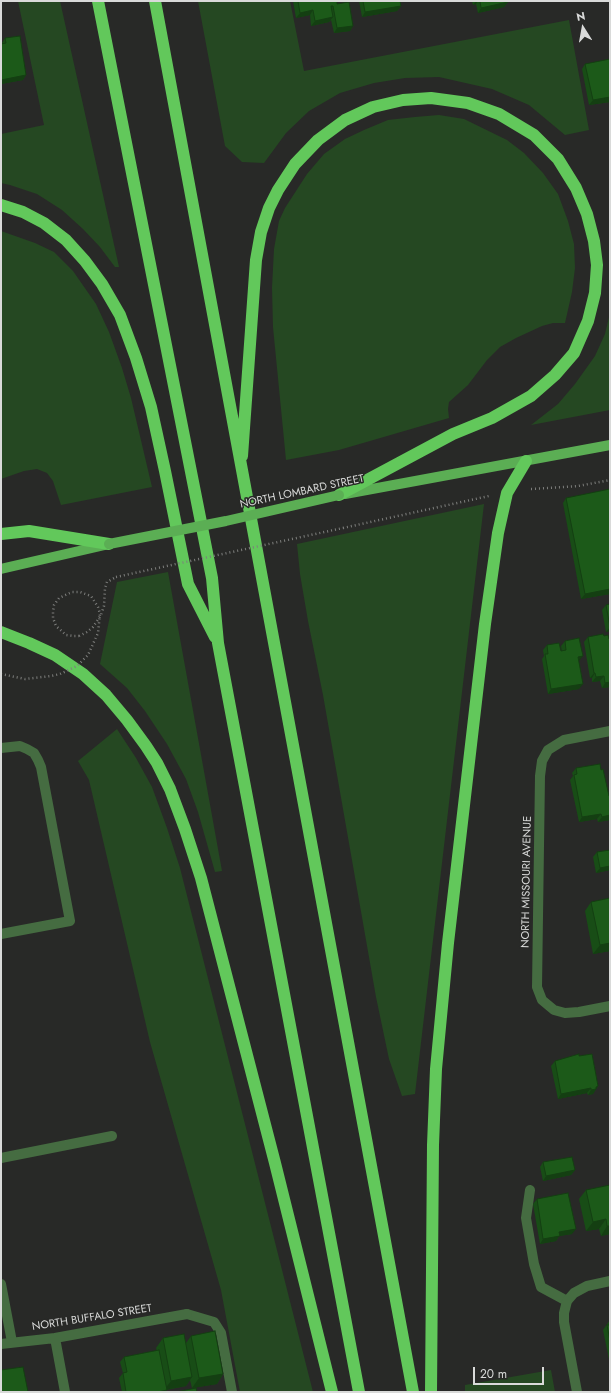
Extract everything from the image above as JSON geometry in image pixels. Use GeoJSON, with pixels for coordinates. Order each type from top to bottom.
{"type":"FeatureCollection","features":[{"type":"Feature","properties":{"kind":"highway"},"geometry":{"type":"LineString","coordinates":[[98,1],[212,578],[218,643],[359,1392]]}},
{"type":"Feature","properties":{"kind":"highway"},"geometry":{"type":"LineString","coordinates":[[154,1],[413,1392]]}},
{"type":"Feature","properties":{"kind":"highway"},"geometry":{"type":"LineString","coordinates":[[241,473],[256,260],[261,232],[269,208],[278,190],[295,164],[318,140],[345,120],[373,107],[403,100],[431,98],[468,103],[499,114],[534,136],[558,159],[576,188],[587,214],[594,241],[597,265],[595,293],[588,321],[574,353],[555,375],[531,396],[492,418],[453,434],[339,495]]}},
{"type":"Feature","properties":{"kind":"highway"},"geometry":{"type":"LineString","coordinates":[[1,204],[23,212],[44,223],[66,240],[85,261],[102,284],[120,315],[136,358],[151,407],[188,584],[218,643]]}},
{"type":"Feature","properties":{"kind":"highway"},"geometry":{"type":"LineString","coordinates":[[431,1392],[433,1145],[436,1076],[448,943],[485,624],[498,533],[507,493],[526,461]]}},
{"type":"Feature","properties":{"kind":"highway"},"geometry":{"type":"LineString","coordinates":[[1,534],[30,531],[109,544]]}},
{"type":"Feature","properties":{"kind":"highway"},"geometry":{"type":"LineString","coordinates":[[1,632],[55,655],[83,674],[106,695],[146,746],[157,763],[170,789],[201,878],[275,1163],[332,1392]]}},
{"type":"Feature","properties":{"kind":"main road","name":"NORTH LOMBARD STREET"},"geometry":{"type":"LineString","coordinates":[[1,569],[109,544],[226,521],[339,495],[610,444]]}},
{"type":"Feature","properties":{"kind":"street","name":"NORTH MISSOURI AVENUE"},"geometry":{"type":"LineString","coordinates":[[610,732],[564,740],[548,750],[542,761],[540,776],[537,987],[542,1000],[554,1010],[565,1013],[610,1006]]}},
{"type":"Feature","properties":{"kind":"street"},"geometry":{"type":"LineString","coordinates":[[1,748],[20,746],[27,749],[34,753],[41,767],[70,921],[1,934]]}},
{"type":"Feature","properties":{"kind":"street"},"geometry":{"type":"LineString","coordinates":[[1,1158],[112,1136]]}},
{"type":"Feature","properties":{"kind":"street"},"geometry":{"type":"LineString","coordinates":[[530,1190],[526,1218],[534,1264],[541,1287],[566,1301]]}},
{"type":"Feature","properties":{"kind":"street"},"geometry":{"type":"LineString","coordinates":[[577,1392],[564,1322],[566,1301],[574,1293],[587,1286],[610,1281]]}},
{"type":"Feature","properties":{"kind":"street"},"geometry":{"type":"LineString","coordinates":[[1,1284],[12,1342]]}},
{"type":"Feature","properties":{"kind":"street","name":"NORTH BUFFALO STREET"},"geometry":{"type":"LineString","coordinates":[[1,1344],[55,1338],[187,1314],[214,1322],[221,1333],[232,1392]]}},
{"type":"Feature","properties":{"kind":"street"},"geometry":{"type":"LineString","coordinates":[[55,1338],[66,1392]]}},
{"type":"Feature","properties":{"kind":"path"},"geometry":{"type":"LineString","coordinates":[[535,489],[578,486],[610,480]]}},
{"type":"Feature","properties":{"kind":"path"},"geometry":{"type":"LineString","coordinates":[[1,674],[25,679],[51,676],[77,666],[88,655],[96,639],[99,627],[100,614],[98,607],[91,596],[86,593],[72,592],[59,598],[52,612],[56,626],[66,635],[79,636],[93,627],[101,615],[104,606],[105,588],[107,582],[116,577],[483,497]]}},
{"type":"Feature","properties":{"kind":"green space"},"geometry":{"type":"Polygon","coordinates":[[[18,1],[60,1],[119,267],[115,267],[100,247],[62,210],[37,194],[1,183],[1,134],[44,125],[18,1]]]}},
{"type":"Feature","properties":{"kind":"green space"},"geometry":{"type":"Polygon","coordinates":[[[198,1],[290,1],[304,71],[569,20],[589,130],[565,135],[529,105],[492,89],[439,77],[405,78],[374,83],[340,93],[309,111],[286,133],[264,163],[242,162],[225,146],[198,1]]]}},
{"type":"Feature","properties":{"kind":"green space"},"geometry":{"type":"Polygon","coordinates":[[[439,115],[464,119],[507,140],[524,153],[543,173],[558,194],[568,221],[574,244],[575,268],[572,292],[565,323],[553,323],[542,326],[500,347],[487,360],[468,385],[449,402],[449,418],[339,450],[286,460],[273,327],[272,288],[274,249],[279,221],[285,208],[307,174],[324,154],[345,139],[388,120],[439,115]]]}},
{"type":"Feature","properties":{"kind":"green space"},"geometry":{"type":"Polygon","coordinates":[[[1,231],[35,243],[54,252],[73,271],[96,304],[109,332],[122,368],[131,398],[152,487],[61,505],[53,481],[47,473],[37,469],[24,471],[1,479],[1,231]]]}},
{"type":"Feature","properties":{"kind":"green space"},"geometry":{"type":"Polygon","coordinates":[[[610,313],[610,410],[531,425],[558,404],[575,384],[595,356],[605,334],[610,313]]]}},
{"type":"Feature","properties":{"kind":"green space"},"geometry":{"type":"Polygon","coordinates":[[[484,504],[415,1094],[402,1096],[389,1059],[376,997],[323,695],[308,621],[300,574],[297,544],[484,504]]]}},
{"type":"Feature","properties":{"kind":"green space"},"geometry":{"type":"Polygon","coordinates":[[[168,572],[222,871],[215,872],[198,812],[186,779],[167,744],[145,711],[127,688],[100,664],[117,582],[168,572]]]}},
{"type":"Feature","properties":{"kind":"green space"},"geometry":{"type":"Polygon","coordinates":[[[117,729],[136,758],[152,787],[180,868],[313,1392],[240,1392],[221,1290],[150,1042],[89,780],[78,761],[117,729]]]}},
{"type":"Feature","properties":{"kind":"green space"},"geometry":{"type":"Polygon","coordinates":[[[551,1370],[555,1392],[465,1392],[465,1385],[551,1370]]]}},
{"type":"Feature","properties":{"kind":"building"},"geometry":{"type":"Polygon","coordinates":[[[298,1],[337,1],[337,4],[349,2],[353,26],[337,28],[333,6],[331,6],[333,17],[315,21],[313,10],[300,13],[298,1]]]}},
{"type":"Feature","properties":{"kind":"building"},"geometry":{"type":"Polygon","coordinates":[[[363,1],[400,1],[401,6],[365,12],[363,1]]]}},
{"type":"Feature","properties":{"kind":"building"},"geometry":{"type":"Polygon","coordinates":[[[480,1],[507,1],[508,2],[481,8],[480,1]]]}},
{"type":"Feature","properties":{"kind":"building"},"geometry":{"type":"Polygon","coordinates":[[[20,36],[26,75],[1,80],[1,44],[6,43],[5,38],[20,36]]]}},
{"type":"Feature","properties":{"kind":"building"},"geometry":{"type":"Polygon","coordinates":[[[610,59],[610,97],[593,100],[585,64],[610,59]]]}},
{"type":"Feature","properties":{"kind":"building"},"geometry":{"type":"Polygon","coordinates":[[[610,489],[610,589],[585,594],[566,498],[610,489]]]}},
{"type":"Feature","properties":{"kind":"building"},"geometry":{"type":"Polygon","coordinates":[[[610,604],[610,627],[606,605],[610,604]]]}},
{"type":"Feature","properties":{"kind":"building"},"geometry":{"type":"Polygon","coordinates":[[[603,634],[604,636],[608,635],[610,639],[610,682],[605,683],[604,676],[596,677],[594,673],[588,637],[603,634]]]}},
{"type":"Feature","properties":{"kind":"building"},"geometry":{"type":"Polygon","coordinates":[[[579,638],[583,656],[578,657],[583,684],[551,689],[545,654],[548,654],[547,645],[559,643],[561,651],[566,650],[565,641],[579,638]]]}},
{"type":"Feature","properties":{"kind":"building"},"geometry":{"type":"Polygon","coordinates":[[[600,764],[601,770],[603,769],[610,796],[610,815],[602,817],[601,814],[582,817],[574,775],[577,774],[576,768],[600,764]]]}},
{"type":"Feature","properties":{"kind":"building"},"geometry":{"type":"Polygon","coordinates":[[[610,850],[610,866],[600,868],[597,852],[610,850]]]}},
{"type":"Feature","properties":{"kind":"building"},"geometry":{"type":"Polygon","coordinates":[[[610,898],[610,943],[600,945],[591,902],[610,898]]]}},
{"type":"Feature","properties":{"kind":"building"},"geometry":{"type":"Polygon","coordinates":[[[579,1054],[579,1056],[592,1054],[598,1086],[596,1089],[591,1090],[591,1088],[561,1094],[555,1061],[579,1054]]]}},
{"type":"Feature","properties":{"kind":"building"},"geometry":{"type":"Polygon","coordinates":[[[572,1157],[575,1170],[546,1176],[543,1162],[572,1157]]]}},
{"type":"Feature","properties":{"kind":"building"},"geometry":{"type":"Polygon","coordinates":[[[610,1185],[610,1226],[607,1226],[606,1219],[593,1222],[586,1190],[610,1185]]]}},
{"type":"Feature","properties":{"kind":"building"},"geometry":{"type":"Polygon","coordinates":[[[568,1193],[576,1229],[559,1232],[560,1236],[543,1239],[537,1199],[568,1193]]]}},
{"type":"Feature","properties":{"kind":"building"},"geometry":{"type":"Polygon","coordinates":[[[607,1325],[610,1325],[610,1341],[607,1325]]]}},
{"type":"Feature","properties":{"kind":"building"},"geometry":{"type":"Polygon","coordinates":[[[215,1331],[223,1374],[199,1378],[191,1336],[215,1331]]]}},
{"type":"Feature","properties":{"kind":"building"},"geometry":{"type":"Polygon","coordinates":[[[184,1334],[192,1377],[171,1381],[163,1338],[184,1334]]]}},
{"type":"Feature","properties":{"kind":"building"},"geometry":{"type":"Polygon","coordinates":[[[159,1350],[167,1390],[157,1392],[126,1392],[123,1373],[127,1372],[124,1357],[159,1350]]]}},
{"type":"Feature","properties":{"kind":"building"},"geometry":{"type":"Polygon","coordinates":[[[23,1367],[28,1392],[1,1392],[1,1370],[23,1367]]]}},
{"type":"Feature","properties":{"kind":"building"},"geometry":{"type":"Polygon","coordinates":[[[196,1388],[197,1392],[176,1392],[196,1388]]]}}]}
